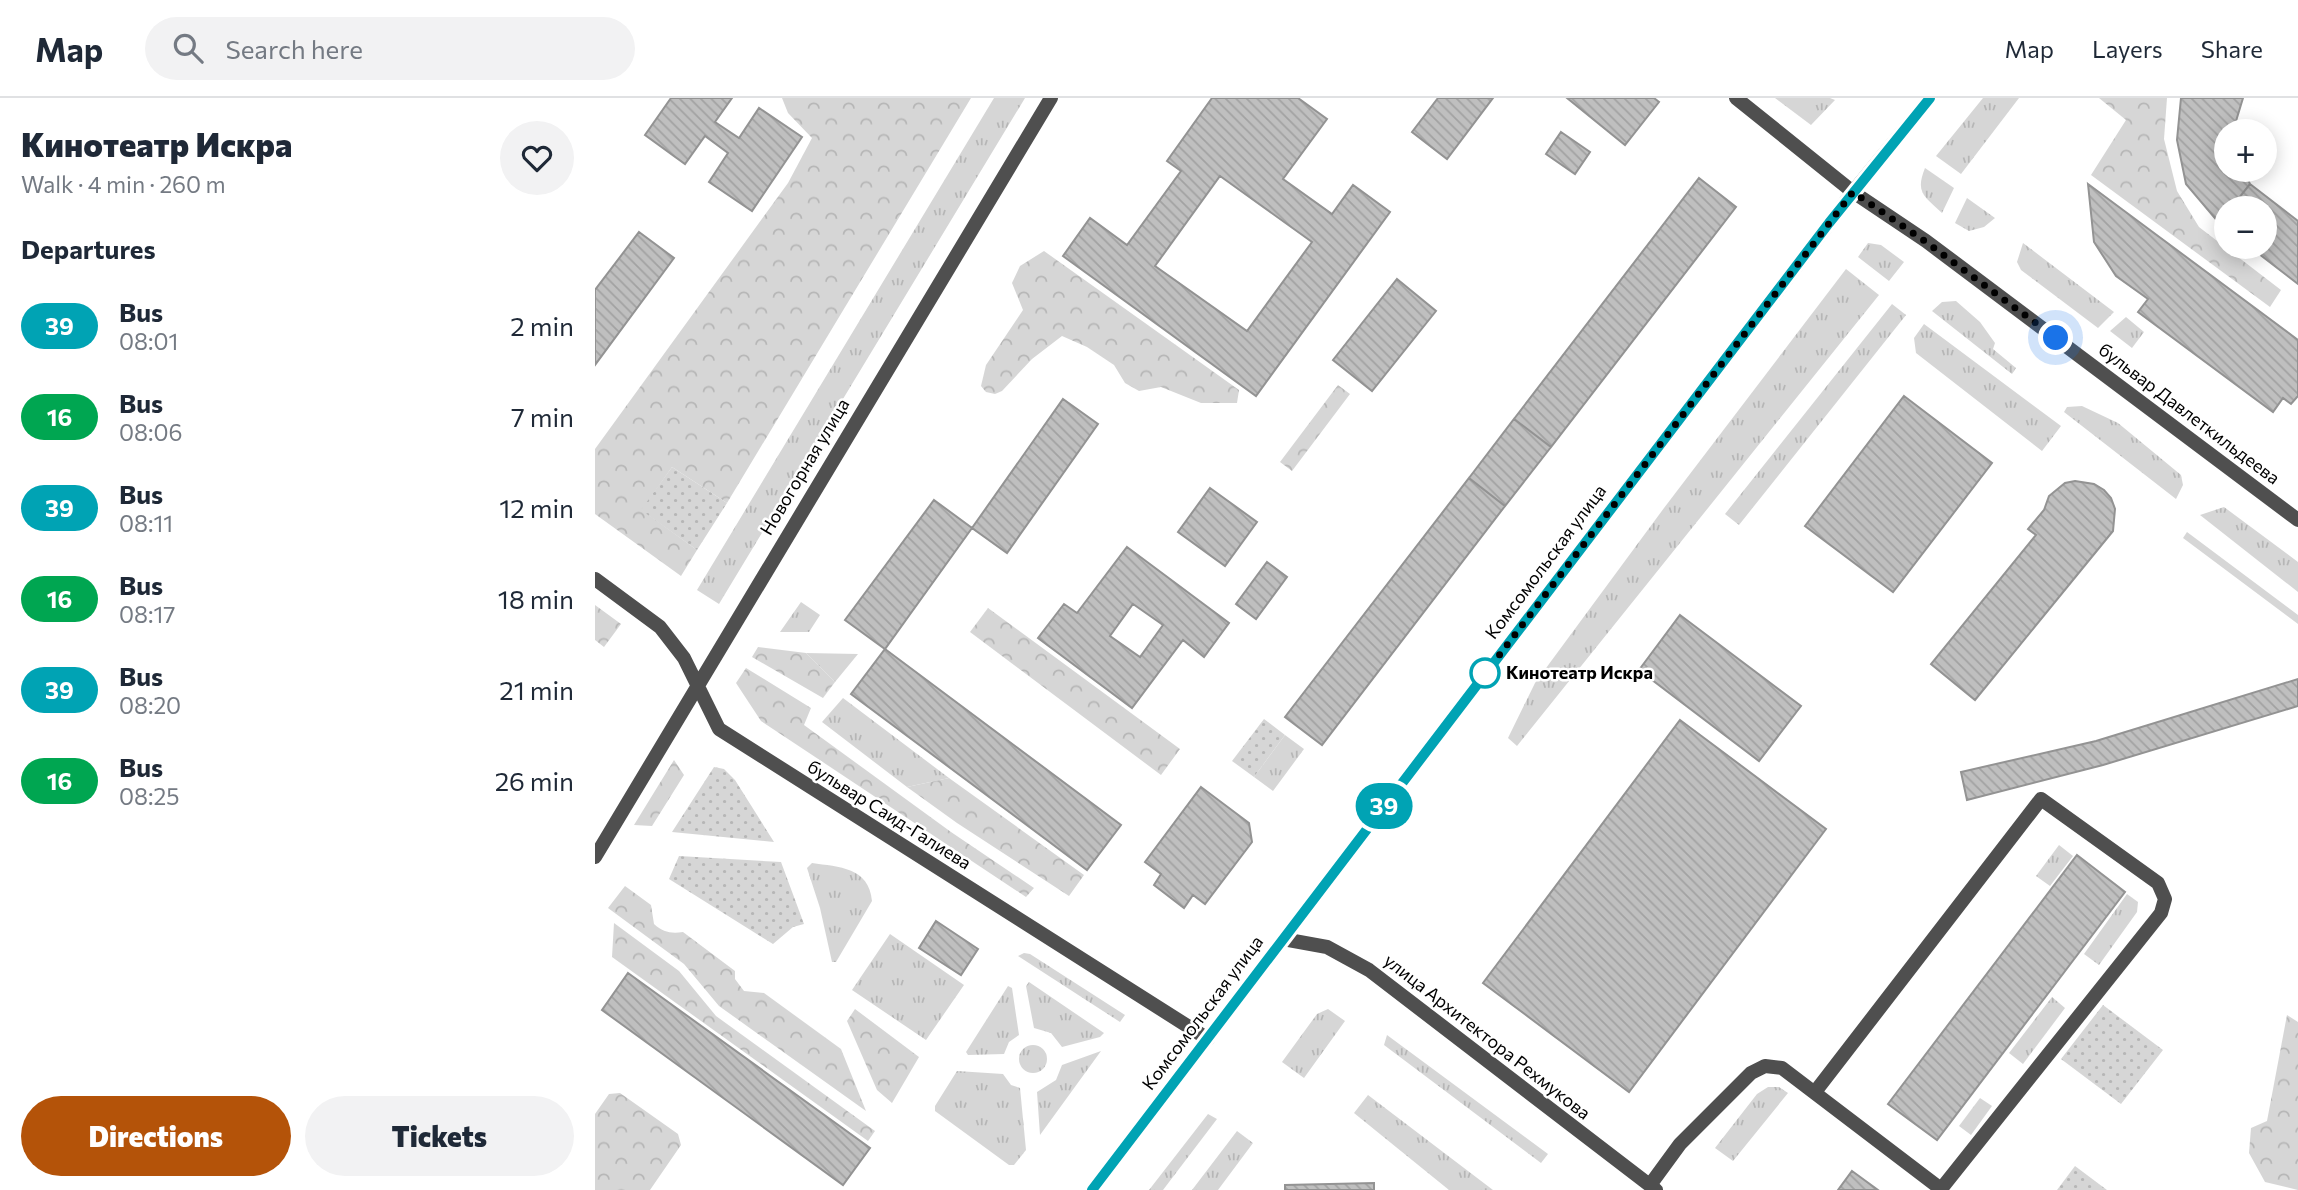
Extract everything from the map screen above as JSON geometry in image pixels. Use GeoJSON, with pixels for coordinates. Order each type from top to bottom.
{"type":"FeatureCollection","features":[{"type":"Feature","properties":{"kind":"main road","name":"Комсомольская улица"},"geometry":{"type":"LineString","coordinates":[[1092,1190],[1853,192],[1930,98]]}},
{"type":"Feature","properties":{"kind":"street","name":"Новогорная улица"},"geometry":{"type":"LineString","coordinates":[[595,857],[1051,98]]}},
{"type":"Feature","properties":{"kind":"street","name":"бульвар Давлеткильдеева"},"geometry":{"type":"LineString","coordinates":[[1736,98],[1853,192],[1926,242],[2298,520]]}},
{"type":"Feature","properties":{"kind":"street","name":"бульвар Саид-Галиева"},"geometry":{"type":"LineString","coordinates":[[595,579],[660,627],[684,659],[719,729],[1208,1039]]}},
{"type":"Feature","properties":{"kind":"street"},"geometry":{"type":"LineString","coordinates":[[1653,1188],[1680,1144],[1751,1073],[1765,1066],[1782,1068],[1941,1189],[2161,913],[2165,899],[2158,883],[2041,799],[1815,1092]]}},
{"type":"Feature","properties":{"kind":"street","name":"улица Архитектора Рехмукова"},"geometry":{"type":"LineString","coordinates":[[1283,939],[1327,947],[1369,970],[1653,1188]]}},
{"type":"Feature","properties":{"kind":"green space"},"geometry":{"type":"Polygon","coordinates":[[[782,98],[971,98],[727,503],[672,467],[642,510],[697,550],[681,576],[595,514],[595,449],[788,183],[812,138],[788,113],[782,98]]]}},
{"type":"Feature","properties":{"kind":"green space"},"geometry":{"type":"Polygon","coordinates":[[[994,98],[1025,98],[719,604],[697,590],[994,98]]]}},
{"type":"Feature","properties":{"kind":"green space"},"geometry":{"type":"Polygon","coordinates":[[[1775,98],[1830,98],[1835,100],[1811,125],[1775,98]]]}},
{"type":"Feature","properties":{"kind":"green space"},"geometry":{"type":"Polygon","coordinates":[[[1983,98],[2019,98],[1961,174],[1936,156],[1983,98]]]}},
{"type":"Feature","properties":{"kind":"green space"},"geometry":{"type":"Polygon","coordinates":[[[2099,98],[2167,98],[2164,139],[2177,191],[2199,227],[2214,239],[2214,259],[2241,259],[2281,290],[2270,307],[2091,175],[2126,120],[2099,98]]]}},
{"type":"Feature","properties":{"kind":"green space"},"geometry":{"type":"Polygon","coordinates":[[[1925,168],[1954,188],[1942,213],[1921,189],[1925,168]]]}},
{"type":"Feature","properties":{"kind":"green space"},"geometry":{"type":"Polygon","coordinates":[[[1967,198],[1995,218],[1984,227],[1969,231],[1955,223],[1967,198]]]}},
{"type":"Feature","properties":{"kind":"green space"},"geometry":{"type":"Polygon","coordinates":[[[1868,243],[1881,245],[1904,262],[1889,281],[1858,257],[1868,243]]]}},
{"type":"Feature","properties":{"kind":"green space"},"geometry":{"type":"Polygon","coordinates":[[[2023,243],[2114,312],[2098,328],[2021,270],[2017,262],[2023,243]]]}},
{"type":"Feature","properties":{"kind":"green space"},"geometry":{"type":"Polygon","coordinates":[[[1044,251],[1239,390],[1237,403],[1201,403],[1161,387],[1139,391],[1125,383],[1114,365],[1087,347],[1062,336],[1032,359],[1002,391],[995,394],[986,392],[981,386],[986,365],[1023,310],[1012,283],[1020,266],[1044,251]]]}},
{"type":"Feature","properties":{"kind":"green space"},"geometry":{"type":"Polygon","coordinates":[[[1846,269],[1879,295],[1517,746],[1508,738],[1535,683],[1846,269]]]}},
{"type":"Feature","properties":{"kind":"green space"},"geometry":{"type":"Polygon","coordinates":[[[1956,301],[1980,322],[1995,343],[1993,349],[2016,368],[2012,374],[1932,311],[1942,302],[1956,301]]]}},
{"type":"Feature","properties":{"kind":"green space"},"geometry":{"type":"Polygon","coordinates":[[[1892,304],[1906,315],[1739,525],[1725,514],[1892,304]]]}},
{"type":"Feature","properties":{"kind":"green space"},"geometry":{"type":"Polygon","coordinates":[[[2126,317],[2144,332],[2132,348],[2110,331],[2126,317]]]}},
{"type":"Feature","properties":{"kind":"green space"},"geometry":{"type":"Polygon","coordinates":[[[1924,324],[2061,426],[2042,451],[1916,353],[1914,338],[1924,324]]]}},
{"type":"Feature","properties":{"kind":"green space"},"geometry":{"type":"Polygon","coordinates":[[[1338,385],[1350,394],[1292,471],[1280,462],[1338,385]]]}},
{"type":"Feature","properties":{"kind":"green space"},"geometry":{"type":"Polygon","coordinates":[[[2082,406],[2118,423],[2181,475],[2183,485],[2176,499],[2064,412],[2067,407],[2082,406]]]}},
{"type":"Feature","properties":{"kind":"green space"},"geometry":{"type":"Polygon","coordinates":[[[672,467],[727,503],[697,550],[641,510],[672,467]]]}},
{"type":"Feature","properties":{"kind":"green space"},"geometry":{"type":"Polygon","coordinates":[[[2224,507],[2298,562],[2298,592],[2200,515],[2224,507]]]}},
{"type":"Feature","properties":{"kind":"green space"},"geometry":{"type":"Polygon","coordinates":[[[2187,532],[2298,615],[2298,624],[2183,538],[2187,532]]]}},
{"type":"Feature","properties":{"kind":"green space"},"geometry":{"type":"Polygon","coordinates":[[[801,602],[820,615],[809,632],[780,632],[801,602]]]}},
{"type":"Feature","properties":{"kind":"green space"},"geometry":{"type":"Polygon","coordinates":[[[595,605],[621,624],[604,647],[595,640],[595,605]]]}},
{"type":"Feature","properties":{"kind":"green space"},"geometry":{"type":"Polygon","coordinates":[[[988,608],[1180,749],[1161,775],[970,632],[988,608]]]}},
{"type":"Feature","properties":{"kind":"green space"},"geometry":{"type":"Polygon","coordinates":[[[758,647],[806,653],[835,682],[823,698],[752,657],[758,647]]]}},
{"type":"Feature","properties":{"kind":"green space"},"geometry":{"type":"Polygon","coordinates":[[[806,653],[858,654],[835,682],[806,653]]]}},
{"type":"Feature","properties":{"kind":"green space"},"geometry":{"type":"Polygon","coordinates":[[[746,668],[811,708],[804,725],[951,832],[1034,888],[1026,897],[761,721],[736,683],[746,668]]]}},
{"type":"Feature","properties":{"kind":"green space"},"geometry":{"type":"Polygon","coordinates":[[[843,698],[949,778],[907,787],[822,722],[843,698]]]}},
{"type":"Feature","properties":{"kind":"green space"},"geometry":{"type":"Polygon","coordinates":[[[1264,719],[1285,735],[1254,777],[1232,761],[1264,719]]]}},
{"type":"Feature","properties":{"kind":"green space"},"geometry":{"type":"Polygon","coordinates":[[[1285,735],[1304,749],[1273,791],[1254,777],[1285,735]]]}},
{"type":"Feature","properties":{"kind":"green space"},"geometry":{"type":"Polygon","coordinates":[[[674,760],[684,775],[652,826],[634,825],[674,760]]]}},
{"type":"Feature","properties":{"kind":"green space"},"geometry":{"type":"Polygon","coordinates":[[[714,767],[724,769],[735,780],[774,842],[672,832],[714,767]]]}},
{"type":"Feature","properties":{"kind":"green space"},"geometry":{"type":"Polygon","coordinates":[[[949,778],[1084,875],[1069,896],[907,787],[949,778]]]}},
{"type":"Feature","properties":{"kind":"green space"},"geometry":{"type":"Polygon","coordinates":[[[2059,845],[2073,856],[2050,886],[2036,876],[2059,845]]]}},
{"type":"Feature","properties":{"kind":"green space"},"geometry":{"type":"Polygon","coordinates":[[[679,856],[781,862],[804,924],[793,927],[773,944],[669,879],[679,856]]]}},
{"type":"Feature","properties":{"kind":"green space"},"geometry":{"type":"Polygon","coordinates":[[[812,863],[851,871],[865,881],[870,890],[872,901],[836,962],[832,962],[820,908],[807,868],[812,863]]]}},
{"type":"Feature","properties":{"kind":"green space"},"geometry":{"type":"Polygon","coordinates":[[[625,886],[651,905],[654,924],[657,927],[667,932],[683,932],[735,971],[735,979],[744,991],[764,993],[841,1049],[866,1111],[719,1006],[684,964],[608,908],[625,886]]]}},
{"type":"Feature","properties":{"kind":"green space"},"geometry":{"type":"Polygon","coordinates":[[[2127,894],[2138,902],[2137,912],[2099,965],[2084,954],[2127,894]]]}},
{"type":"Feature","properties":{"kind":"green space"},"geometry":{"type":"Polygon","coordinates":[[[614,923],[679,971],[716,1016],[875,1131],[868,1141],[612,957],[614,923]]]}},
{"type":"Feature","properties":{"kind":"green space"},"geometry":{"type":"Polygon","coordinates":[[[890,934],[964,985],[926,1040],[852,990],[890,934]]]}},
{"type":"Feature","properties":{"kind":"green space"},"geometry":{"type":"Polygon","coordinates":[[[1030,954],[1125,1015],[1120,1022],[1018,956],[1030,954]]]}},
{"type":"Feature","properties":{"kind":"green space"},"geometry":{"type":"Polygon","coordinates":[[[1029,982],[1104,1033],[1100,1037],[1062,1047],[1051,1033],[1034,1028],[1026,986],[1029,982]]]}},
{"type":"Feature","properties":{"kind":"green space"},"geometry":{"type":"Polygon","coordinates":[[[1008,986],[1012,988],[1019,1035],[1009,1042],[1004,1054],[968,1055],[966,1052],[1008,986]]]}},
{"type":"Feature","properties":{"kind":"green space"},"geometry":{"type":"Polygon","coordinates":[[[2052,997],[2065,1008],[2023,1064],[2009,1053],[2052,997]]]}},
{"type":"Feature","properties":{"kind":"green space"},"geometry":{"type":"Polygon","coordinates":[[[2103,1005],[2163,1050],[2121,1104],[2061,1059],[2103,1005]]]}},
{"type":"Feature","properties":{"kind":"green space"},"geometry":{"type":"Polygon","coordinates":[[[855,1009],[919,1057],[892,1103],[877,1090],[847,1021],[855,1009]]]}},
{"type":"Feature","properties":{"kind":"green space"},"geometry":{"type":"Polygon","coordinates":[[[1328,1009],[1345,1021],[1304,1078],[1282,1062],[1317,1014],[1328,1009]]]}},
{"type":"Feature","properties":{"kind":"green space"},"geometry":{"type":"Polygon","coordinates":[[[2287,1015],[2298,1022],[2298,1190],[2265,1182],[2249,1153],[2251,1128],[2267,1121],[2287,1015]]]}},
{"type":"Feature","properties":{"kind":"green space"},"geometry":{"type":"Polygon","coordinates":[[[1387,1035],[1548,1154],[1541,1163],[1384,1045],[1387,1035]]]}},
{"type":"Feature","properties":{"kind":"green space"},"geometry":{"type":"Polygon","coordinates":[[[1033,1045],[1043,1049],[1047,1059],[1043,1069],[1033,1073],[1023,1069],[1019,1059],[1023,1049],[1033,1045]]]}},
{"type":"Feature","properties":{"kind":"green space"},"geometry":{"type":"Polygon","coordinates":[[[1101,1051],[1040,1135],[1037,1092],[1056,1080],[1062,1065],[1101,1051]]]}},
{"type":"Feature","properties":{"kind":"green space"},"geometry":{"type":"Polygon","coordinates":[[[957,1071],[1003,1074],[1011,1085],[1020,1088],[1026,1150],[1014,1165],[1009,1165],[935,1111],[935,1106],[957,1071]]]}},
{"type":"Feature","properties":{"kind":"green space"},"geometry":{"type":"Polygon","coordinates":[[[1768,1087],[1779,1087],[1788,1093],[1733,1161],[1715,1148],[1757,1094],[1768,1087]]]}},
{"type":"Feature","properties":{"kind":"green space"},"geometry":{"type":"Polygon","coordinates":[[[620,1093],[678,1134],[681,1145],[650,1190],[595,1190],[595,1114],[609,1094],[620,1093]]]}},
{"type":"Feature","properties":{"kind":"green space"},"geometry":{"type":"Polygon","coordinates":[[[1368,1095],[1493,1190],[1449,1190],[1354,1113],[1368,1095]]]}},
{"type":"Feature","properties":{"kind":"green space"},"geometry":{"type":"Polygon","coordinates":[[[1980,1098],[1992,1106],[1971,1135],[1959,1126],[1980,1098]]]}},
{"type":"Feature","properties":{"kind":"green space"},"geometry":{"type":"Polygon","coordinates":[[[1208,1114],[1217,1119],[1163,1190],[1149,1190],[1208,1114]]]}},
{"type":"Feature","properties":{"kind":"green space"},"geometry":{"type":"Polygon","coordinates":[[[1237,1131],[1253,1143],[1218,1190],[1192,1190],[1237,1131]]]}},
{"type":"Feature","properties":{"kind":"green space"},"geometry":{"type":"Polygon","coordinates":[[[2075,1166],[2107,1190],[2057,1190],[2075,1166]]]}},
{"type":"Feature","properties":{"kind":"building"},"geometry":{"type":"Polygon","coordinates":[[[671,98],[732,98],[715,122],[739,138],[759,108],[802,137],[752,211],[709,182],[728,153],[705,136],[685,164],[645,135],[671,98]]]}},
{"type":"Feature","properties":{"kind":"building"},"geometry":{"type":"Polygon","coordinates":[[[1212,98],[1298,98],[1327,119],[1283,179],[1332,214],[1353,185],[1390,212],[1256,396],[1063,256],[1090,218],[1127,245],[1181,171],[1167,161],[1212,98]],[[1220,176],[1155,266],[1247,331],[1312,242],[1220,176]]]}},
{"type":"Feature","properties":{"kind":"building"},"geometry":{"type":"Polygon","coordinates":[[[1438,98],[1493,98],[1447,159],[1412,132],[1438,98]]]}},
{"type":"Feature","properties":{"kind":"building"},"geometry":{"type":"Polygon","coordinates":[[[1567,98],[1654,98],[1659,102],[1625,145],[1567,98]]]}},
{"type":"Feature","properties":{"kind":"building"},"geometry":{"type":"Polygon","coordinates":[[[2181,98],[2243,98],[2237,119],[2214,119],[2214,182],[2250,184],[2240,196],[2214,196],[2214,217],[2186,184],[2177,140],[2181,98]]]}},
{"type":"Feature","properties":{"kind":"building"},"geometry":{"type":"Polygon","coordinates":[[[1561,132],[1590,152],[1575,174],[1546,154],[1561,132]]]}},
{"type":"Feature","properties":{"kind":"building"},"geometry":{"type":"Polygon","coordinates":[[[1699,178],[1736,207],[1551,447],[1514,419],[1699,178]]]}},
{"type":"Feature","properties":{"kind":"building"},"geometry":{"type":"Polygon","coordinates":[[[2088,184],[2298,340],[2298,396],[2291,404],[2283,398],[2273,412],[2138,312],[2148,299],[2116,276],[2094,242],[2088,184]]]}},
{"type":"Feature","properties":{"kind":"building"},"geometry":{"type":"Polygon","coordinates":[[[2250,184],[2266,196],[2240,196],[2250,184]]]}},
{"type":"Feature","properties":{"kind":"building"},"geometry":{"type":"Polygon","coordinates":[[[2277,205],[2298,221],[2298,284],[2266,259],[2277,259],[2277,205]]]}},
{"type":"Feature","properties":{"kind":"building"},"geometry":{"type":"Polygon","coordinates":[[[639,232],[674,258],[595,365],[595,290],[639,232]]]}},
{"type":"Feature","properties":{"kind":"building"},"geometry":{"type":"Polygon","coordinates":[[[1397,279],[1436,311],[1372,391],[1333,360],[1397,279]]]}},
{"type":"Feature","properties":{"kind":"building"},"geometry":{"type":"Polygon","coordinates":[[[1904,396],[1992,463],[1893,592],[1805,526],[1904,396]]]}},
{"type":"Feature","properties":{"kind":"building"},"geometry":{"type":"Polygon","coordinates":[[[1063,399],[1098,424],[1007,553],[972,528],[1063,399]]]}},
{"type":"Feature","properties":{"kind":"building"},"geometry":{"type":"Polygon","coordinates":[[[1514,419],[1551,447],[1505,506],[1469,478],[1514,419]]]}},
{"type":"Feature","properties":{"kind":"building"},"geometry":{"type":"Polygon","coordinates":[[[1469,478],[1505,506],[1322,745],[1285,717],[1469,478]]]}},
{"type":"Feature","properties":{"kind":"building"},"geometry":{"type":"Polygon","coordinates":[[[2075,481],[2094,484],[2111,498],[2115,509],[2113,531],[1975,700],[1931,664],[2036,535],[2028,529],[2044,510],[2049,496],[2065,483],[2075,481]]]}},
{"type":"Feature","properties":{"kind":"building"},"geometry":{"type":"Polygon","coordinates":[[[1210,488],[1257,522],[1225,566],[1178,532],[1210,488]]]}},
{"type":"Feature","properties":{"kind":"building"},"geometry":{"type":"Polygon","coordinates":[[[934,500],[972,528],[885,649],[845,620],[934,500]]]}},
{"type":"Feature","properties":{"kind":"building"},"geometry":{"type":"Polygon","coordinates":[[[1127,547],[1229,623],[1204,657],[1183,640],[1132,708],[1038,638],[1064,604],[1077,613],[1127,547]],[[1133,604],[1110,636],[1140,657],[1163,625],[1133,604]]]}},
{"type":"Feature","properties":{"kind":"building"},"geometry":{"type":"Polygon","coordinates":[[[1267,562],[1287,577],[1256,619],[1236,604],[1267,562]]]}},
{"type":"Feature","properties":{"kind":"building"},"geometry":{"type":"Polygon","coordinates":[[[1680,615],[1801,706],[1759,761],[1639,670],[1680,615]]]}},
{"type":"Feature","properties":{"kind":"building"},"geometry":{"type":"Polygon","coordinates":[[[885,649],[1121,825],[1087,870],[851,694],[885,649]]]}},
{"type":"Feature","properties":{"kind":"building"},"geometry":{"type":"Polygon","coordinates":[[[2298,679],[2298,706],[2103,765],[1967,800],[1961,772],[2096,741],[2298,679]]]}},
{"type":"Feature","properties":{"kind":"building"},"geometry":{"type":"Polygon","coordinates":[[[1680,720],[1826,829],[1629,1092],[1483,983],[1680,720]]]}},
{"type":"Feature","properties":{"kind":"building"},"geometry":{"type":"Polygon","coordinates":[[[1201,787],[1249,823],[1252,842],[1205,904],[1193,895],[1184,908],[1154,885],[1161,874],[1145,862],[1201,787]]]}},
{"type":"Feature","properties":{"kind":"building"},"geometry":{"type":"Polygon","coordinates":[[[2077,855],[2125,892],[1937,1140],[1888,1104],[2077,855]]]}},
{"type":"Feature","properties":{"kind":"building"},"geometry":{"type":"Polygon","coordinates":[[[936,921],[978,949],[961,975],[919,948],[936,921]]]}},
{"type":"Feature","properties":{"kind":"building"},"geometry":{"type":"Polygon","coordinates":[[[628,973],[870,1148],[843,1185],[602,1010],[628,973]]]}},
{"type":"Feature","properties":{"kind":"building"},"geometry":{"type":"Polygon","coordinates":[[[1852,1171],[1878,1190],[1838,1190],[1852,1171]]]}},
{"type":"Feature","properties":{"kind":"building"},"geometry":{"type":"Polygon","coordinates":[[[1374,1183],[1374,1190],[1285,1190],[1285,1185],[1374,1183]]]}},
{"type":"Feature","properties":{"kind":"bus line","name":"39"},"geometry":{"type":"LineString","coordinates":[[1092,1190],[1829,223],[1930,98]]}},
{"type":"Feature","properties":{"kind":"place","name":"Кинотеатр Искра"},"geometry":{"type":"Point","coordinates":[1485,673]}},
{"type":"Feature","properties":{"kind":"route"},"geometry":{"type":"LineString","coordinates":[[1485,673],[1481,679],[1853,192],[2056,338]]}}]}
